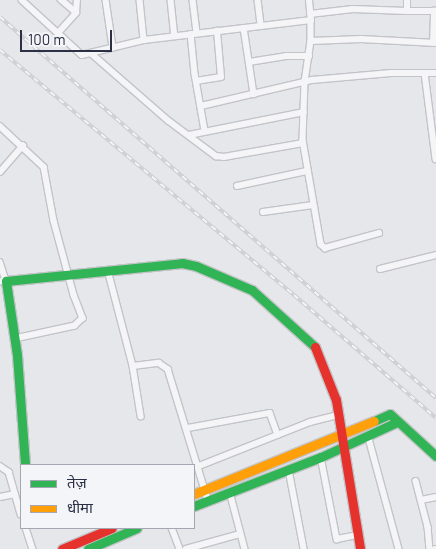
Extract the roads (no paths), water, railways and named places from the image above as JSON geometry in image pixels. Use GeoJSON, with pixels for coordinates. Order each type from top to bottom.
{"type":"FeatureCollection","features":[{"type":"Feature","properties":{"kind":"street"},"geometry":{"type":"LineString","coordinates":[[22,0],[82,55],[144,40],[261,26],[353,9],[435,11],[434,43],[361,39],[311,41]]}},
{"type":"Feature","properties":{"kind":"street"},"geometry":{"type":"LineString","coordinates":[[61,0],[76,13]]}},
{"type":"Feature","properties":{"kind":"street"},"geometry":{"type":"LineString","coordinates":[[58,33],[76,13],[77,0]]}},
{"type":"Feature","properties":{"kind":"street"},"geometry":{"type":"LineString","coordinates":[[106,0],[113,47]]}},
{"type":"Feature","properties":{"kind":"street"},"geometry":{"type":"LineString","coordinates":[[140,0],[144,40]]}},
{"type":"Feature","properties":{"kind":"street"},"geometry":{"type":"LineString","coordinates":[[171,0],[175,36]]}},
{"type":"Feature","properties":{"kind":"street"},"geometry":{"type":"LineString","coordinates":[[192,0],[196,81],[205,131]]}},
{"type":"Feature","properties":{"kind":"street"},"geometry":{"type":"LineString","coordinates":[[258,0],[261,26]]}},
{"type":"Feature","properties":{"kind":"street"},"geometry":{"type":"LineString","coordinates":[[309,0],[311,41],[305,82],[303,144],[322,247],[379,233]]}},
{"type":"Feature","properties":{"kind":"street"},"geometry":{"type":"LineString","coordinates":[[407,0],[407,10]]}},
{"type":"Feature","properties":{"kind":"street"},"geometry":{"type":"LineString","coordinates":[[244,28],[254,94]]}},
{"type":"Feature","properties":{"kind":"street"},"geometry":{"type":"LineString","coordinates":[[196,81],[221,76],[217,31]]}},
{"type":"Feature","properties":{"kind":"street"},"geometry":{"type":"LineString","coordinates":[[91,53],[169,121],[213,154],[220,157],[303,144]]}},
{"type":"Feature","properties":{"kind":"street"},"geometry":{"type":"LineString","coordinates":[[249,62],[286,56],[309,56]]}},
{"type":"Feature","properties":{"kind":"street"},"geometry":{"type":"LineString","coordinates":[[201,106],[305,82],[391,73],[436,73]]}},
{"type":"Feature","properties":{"kind":"street"},"geometry":{"type":"LineString","coordinates":[[424,73],[433,108],[436,159]]}},
{"type":"Feature","properties":{"kind":"street"},"geometry":{"type":"LineString","coordinates":[[189,135],[304,112]]}},
{"type":"Feature","properties":{"kind":"street"},"geometry":{"type":"LineString","coordinates":[[0,126],[24,146],[44,167],[54,221],[74,295],[82,314],[82,321],[75,326],[14,339]]}},
{"type":"Feature","properties":{"kind":"street"},"geometry":{"type":"LineString","coordinates":[[0,172],[24,146]]}},
{"type":"Feature","properties":{"kind":"street"},"geometry":{"type":"LineString","coordinates":[[236,186],[307,172]]}},
{"type":"Feature","properties":{"kind":"street"},"geometry":{"type":"LineString","coordinates":[[263,212],[314,205]]}},
{"type":"Feature","properties":{"kind":"street"},"geometry":{"type":"LineString","coordinates":[[380,269],[436,255]]}},
{"type":"Feature","properties":{"kind":"street"},"geometry":{"type":"LineString","coordinates":[[0,262],[14,339],[25,464]]}},
{"type":"Feature","properties":{"kind":"street"},"geometry":{"type":"LineString","coordinates":[[3,282],[182,263],[196,266],[252,290],[312,342],[332,383],[360,549]]}},
{"type":"Feature","properties":{"kind":"street"},"geometry":{"type":"LineString","coordinates":[[108,270],[132,366],[141,416]]}},
{"type":"Feature","properties":{"kind":"street"},"geometry":{"type":"LineString","coordinates":[[132,366],[158,363],[166,366],[188,428],[208,500]]}},
{"type":"Feature","properties":{"kind":"street"},"geometry":{"type":"LineString","coordinates":[[188,428],[270,413],[278,435]]}},
{"type":"Feature","properties":{"kind":"street"},"geometry":{"type":"LineString","coordinates":[[195,494],[342,436],[390,414],[436,456]]}},
{"type":"Feature","properties":{"kind":"street"},"geometry":{"type":"LineString","coordinates":[[199,466],[310,422],[338,415]]}},
{"type":"Feature","properties":{"kind":"street"},"geometry":{"type":"LineString","coordinates":[[195,506],[289,470],[397,422]]}},
{"type":"Feature","properties":{"kind":"street"},"geometry":{"type":"LineString","coordinates":[[368,435],[399,549]]}},
{"type":"Feature","properties":{"kind":"street"},"geometry":{"type":"LineString","coordinates":[[320,457],[338,540],[358,535]]}},
{"type":"Feature","properties":{"kind":"street"},"geometry":{"type":"LineString","coordinates":[[0,466],[9,472],[20,511]]}},
{"type":"Feature","properties":{"kind":"street"},"geometry":{"type":"LineString","coordinates":[[289,470],[304,549]]}},
{"type":"Feature","properties":{"kind":"street"},"geometry":{"type":"LineString","coordinates":[[416,481],[430,549]]}},
{"type":"Feature","properties":{"kind":"street"},"geometry":{"type":"LineString","coordinates":[[230,492],[245,549]]}},
{"type":"Feature","properties":{"kind":"street"},"geometry":{"type":"LineString","coordinates":[[0,497],[14,494]]}},
{"type":"Feature","properties":{"kind":"street"},"geometry":{"type":"LineString","coordinates":[[421,500],[436,497]]}},
{"type":"Feature","properties":{"kind":"street"},"geometry":{"type":"LineString","coordinates":[[26,529],[33,549]]}},
{"type":"Feature","properties":{"kind":"street"},"geometry":{"type":"LineString","coordinates":[[62,549],[110,529]]}},
{"type":"Feature","properties":{"kind":"street"},"geometry":{"type":"LineString","coordinates":[[88,549],[135,529]]}},
{"type":"Feature","properties":{"kind":"street"},"geometry":{"type":"LineString","coordinates":[[172,529],[180,549]]}},
{"type":"Feature","properties":{"kind":"street"},"geometry":{"type":"LineString","coordinates":[[186,549],[240,534]]}},
{"type":"Feature","properties":{"kind":"railway"},"geometry":{"type":"LineString","coordinates":[[0,17],[436,398]]}},
{"type":"Feature","properties":{"kind":"railway"},"geometry":{"type":"LineString","coordinates":[[0,50],[294,295],[436,418]]}}]}
